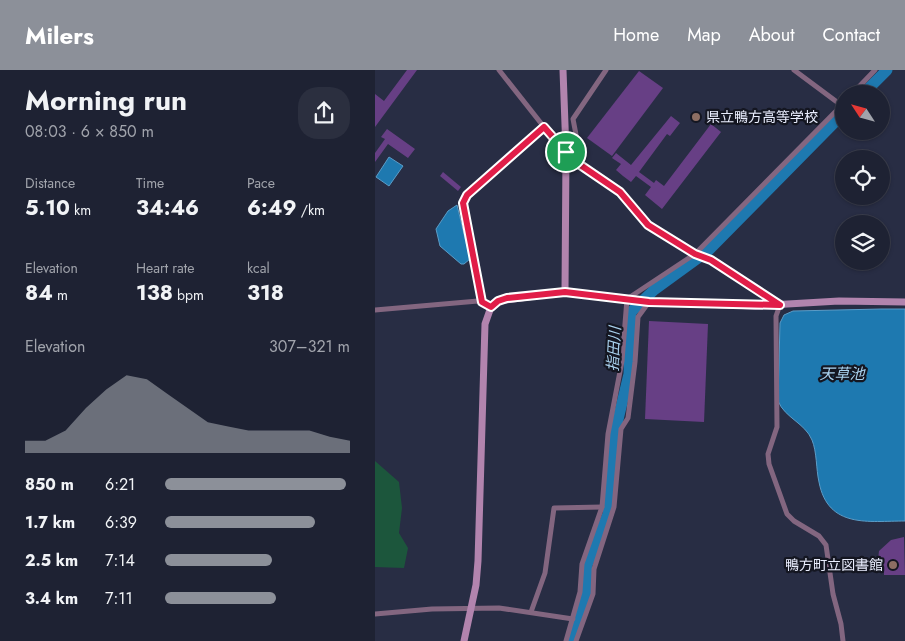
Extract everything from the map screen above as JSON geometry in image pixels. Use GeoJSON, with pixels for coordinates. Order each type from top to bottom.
{"type":"FeatureCollection","features":[{"type":"Feature","properties":{"kind":"street"},"geometry":{"type":"LineString","coordinates":[[499,70],[566,152],[582,166],[620,192],[648,225],[695,254],[711,260],[780,305]]}},
{"type":"Feature","properties":{"kind":"street"},"geometry":{"type":"LineString","coordinates":[[563,70],[566,152],[565,292]]}},
{"type":"Feature","properties":{"kind":"street"},"geometry":{"type":"LineString","coordinates":[[582,166],[573,119],[606,70]]}},
{"type":"Feature","properties":{"kind":"street"},"geometry":{"type":"LineString","coordinates":[[794,70],[835,98]]}},
{"type":"Feature","properties":{"kind":"street"},"geometry":{"type":"LineString","coordinates":[[861,85],[875,70]]}},
{"type":"Feature","properties":{"kind":"street"},"geometry":{"type":"LineString","coordinates":[[627,299],[695,254],[835,112]]}},
{"type":"Feature","properties":{"kind":"street"},"geometry":{"type":"LineString","coordinates":[[482,302],[463,203],[467,195],[544,127]]}},
{"type":"Feature","properties":{"kind":"street"},"geometry":{"type":"LineString","coordinates":[[464,641],[478,561],[485,324],[491,307],[498,301],[507,298],[565,292],[649,302],[780,305],[839,301],[905,302]]}},
{"type":"Feature","properties":{"kind":"street"},"geometry":{"type":"LineString","coordinates":[[567,641],[580,592],[582,564],[602,507],[608,434],[621,369],[627,299]]}},
{"type":"Feature","properties":{"kind":"street"},"geometry":{"type":"LineString","coordinates":[[375,310],[482,302],[491,307]]}},
{"type":"Feature","properties":{"kind":"street"},"geometry":{"type":"LineString","coordinates":[[576,641],[593,594],[594,569],[614,507],[621,429],[627,418],[635,362],[638,317],[649,302]]}},
{"type":"Feature","properties":{"kind":"street"},"geometry":{"type":"LineString","coordinates":[[780,305],[776,316],[777,427],[768,454],[769,464],[787,514],[794,522],[819,536],[826,545],[833,594],[841,624],[843,641]]}},
{"type":"Feature","properties":{"kind":"street"},"geometry":{"type":"LineString","coordinates":[[531,612],[545,573],[554,508],[602,507]]}},
{"type":"Feature","properties":{"kind":"street"},"geometry":{"type":"LineString","coordinates":[[375,614],[432,609],[499,608],[573,619]]}},
{"type":"Feature","properties":{"kind":"green space"},"geometry":{"type":"Polygon","coordinates":[[[375,461],[399,482],[402,508],[399,533],[408,548],[404,568],[375,567],[375,461]]]}},
{"type":"Feature","properties":{"kind":"water"},"geometry":{"type":"Polygon","coordinates":[[[389,157],[403,166],[389,186],[376,177],[389,157]]]}},
{"type":"Feature","properties":{"kind":"water"},"geometry":{"type":"Polygon","coordinates":[[[457,205],[470,259],[464,264],[461,264],[440,246],[436,229],[448,211],[457,205]]]}},
{"type":"Feature","properties":{"kind":"water","name":"天草池"},"geometry":{"type":"Polygon","coordinates":[[[905,309],[905,521],[878,522],[852,519],[841,515],[831,508],[824,497],[819,482],[812,440],[805,429],[785,412],[778,401],[780,323],[784,315],[793,311],[905,309]]]}},
{"type":"Feature","properties":{"kind":"building"},"geometry":{"type":"Polygon","coordinates":[[[407,70],[417,70],[375,127],[375,94],[384,101],[407,70]]]}},
{"type":"Feature","properties":{"kind":"building"},"geometry":{"type":"Polygon","coordinates":[[[639,71],[663,88],[612,156],[587,138],[639,71]]]}},
{"type":"Feature","properties":{"kind":"building"},"geometry":{"type":"Polygon","coordinates":[[[671,116],[680,123],[670,136],[667,134],[639,172],[654,183],[656,180],[664,186],[711,124],[721,132],[662,209],[645,195],[651,187],[636,176],[631,182],[616,170],[621,164],[612,158],[616,153],[631,165],[671,116]]]}},
{"type":"Feature","properties":{"kind":"building"},"geometry":{"type":"Polygon","coordinates":[[[387,129],[415,149],[408,158],[388,144],[375,162],[375,153],[385,139],[381,137],[387,129]]]}},
{"type":"Feature","properties":{"kind":"building"},"geometry":{"type":"Polygon","coordinates":[[[443,172],[461,187],[458,191],[440,176],[443,172]]]}},
{"type":"Feature","properties":{"kind":"building"},"geometry":{"type":"Polygon","coordinates":[[[649,321],[708,324],[704,422],[645,419],[649,321]]]}},
{"type":"Feature","properties":{"kind":"building"},"geometry":{"type":"Polygon","coordinates":[[[904,537],[905,575],[884,575],[884,568],[877,568],[879,551],[891,540],[904,537]]]}},
{"type":"Feature","properties":{"kind":"waterway","name":"指田川"},"geometry":{"type":"LineString","coordinates":[[872,85],[887,70]]}},
{"type":"Feature","properties":{"kind":"waterway","name":"指田川"},"geometry":{"type":"LineString","coordinates":[[571,641],[586,593],[587,565],[608,514],[615,432],[629,374],[631,312],[654,290],[709,250],[835,122]]}},
{"type":"Feature","properties":{"kind":"place","name":"県立鴨方高等学校"},"geometry":{"type":"Point","coordinates":[696,117]}},
{"type":"Feature","properties":{"kind":"place","name":"鴨方町立図書館"},"geometry":{"type":"Point","coordinates":[893,565]}},
{"type":"Feature","properties":{"kind":"route"},"geometry":{"type":"LineString","coordinates":[[544,127],[566,152],[573,160],[620,192],[648,225],[660,230],[695,254],[711,260],[780,305],[755,306],[649,302],[565,292],[507,298],[498,301],[491,307],[482,302],[465,219],[463,203],[467,195],[544,127]]}}]}
